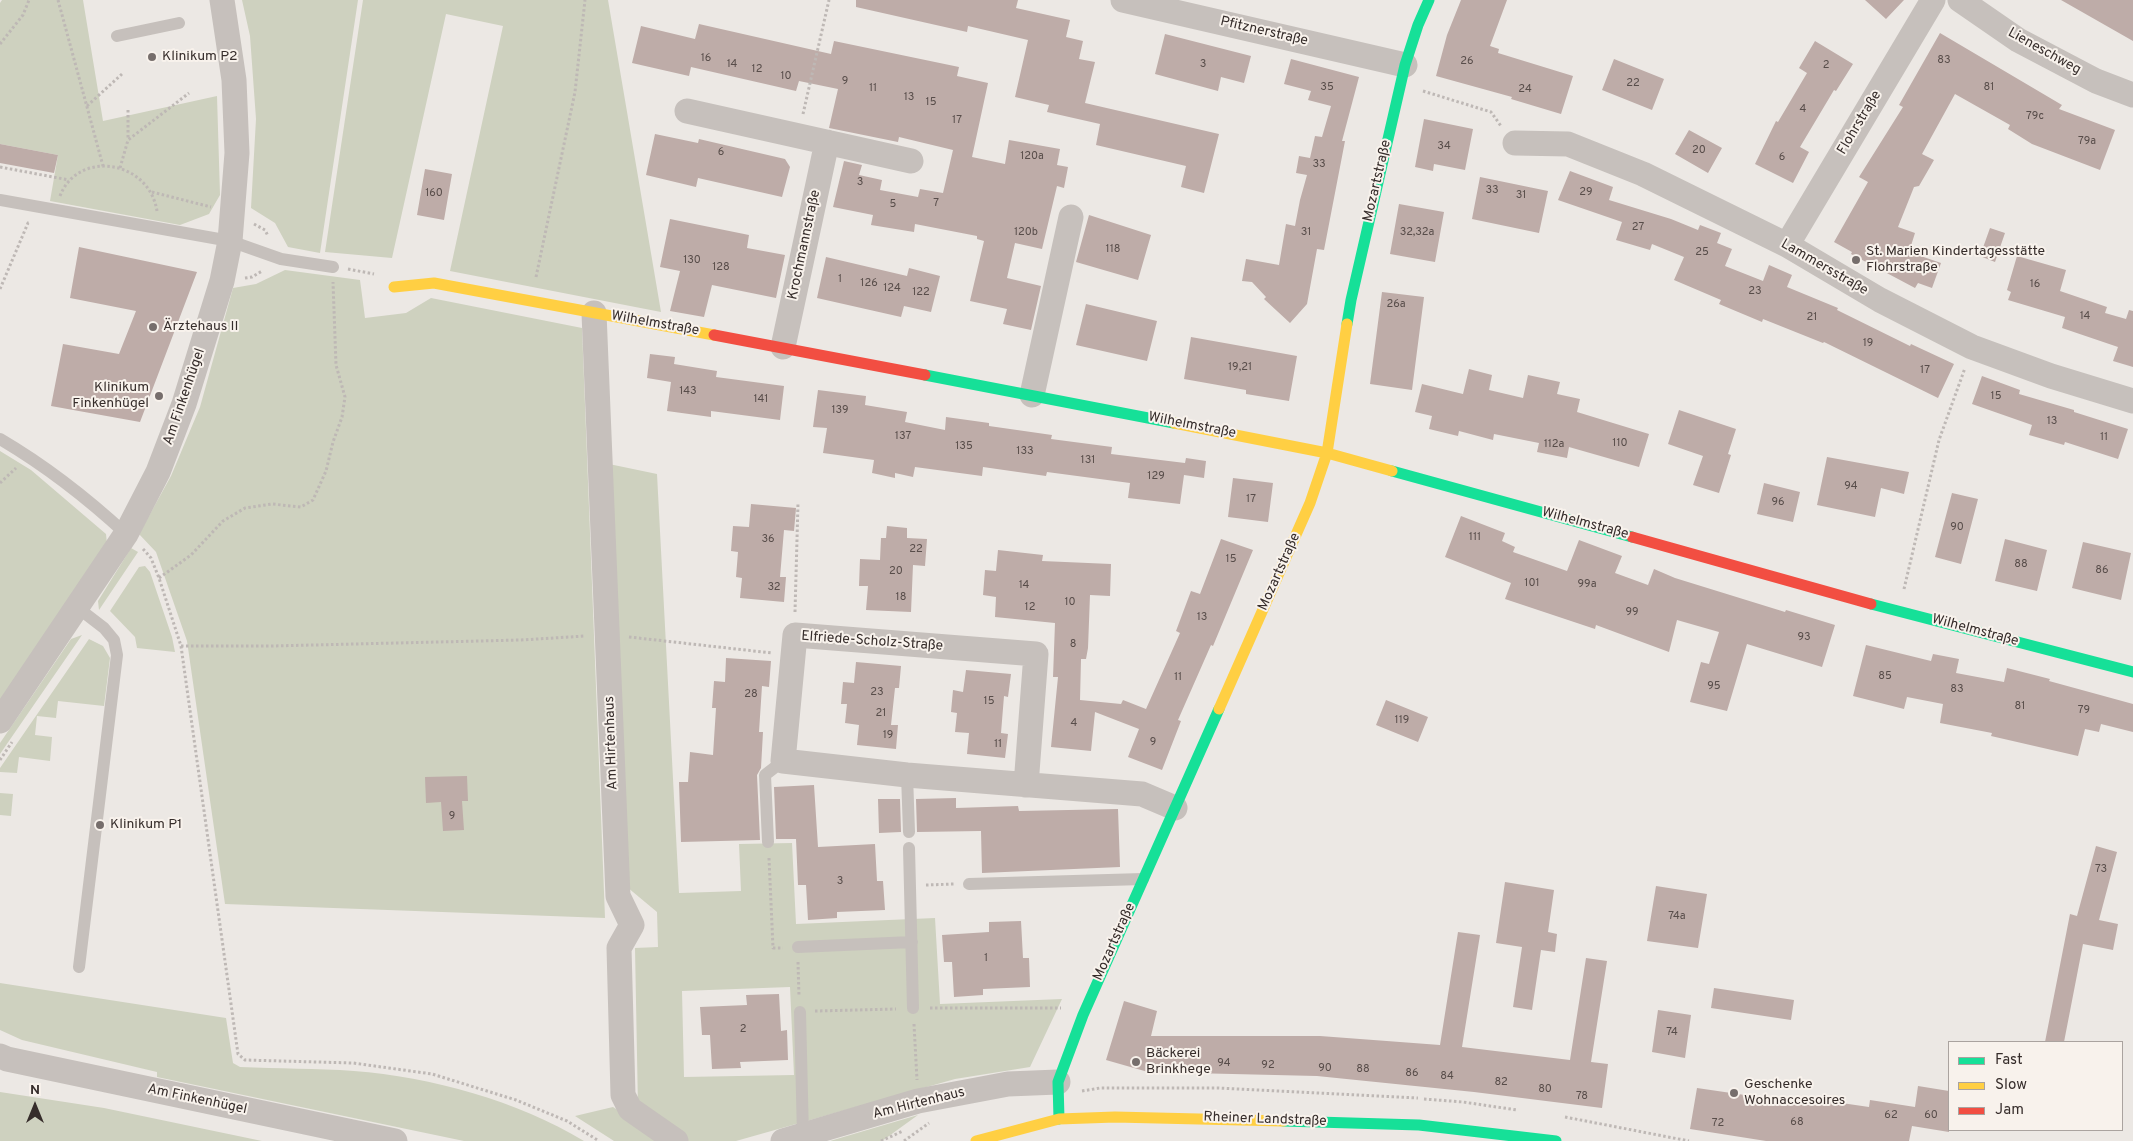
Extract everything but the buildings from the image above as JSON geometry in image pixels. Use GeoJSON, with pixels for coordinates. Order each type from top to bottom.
{"type":"FeatureCollection","features":[{"type":"Feature","properties":{"kind":"street","name":"Am Finkenhügel"},"geometry":{"type":"LineString","coordinates":[[0,721],[78,608],[126,534],[158,472],[178,421],[222,281],[230,241],[237,153],[234,80],[222,0]]}},
{"type":"Feature","properties":{"kind":"street","name":"Pfitznerstraße"},"geometry":{"type":"LineString","coordinates":[[1123,0],[1184,6],[1403,75]]}},
{"type":"Feature","properties":{"kind":"street","name":"Mozartstraße"},"geometry":{"type":"LineString","coordinates":[[1059,1119],[1058,1082],[1083,1015],[1310,503],[1327,453],[1351,300],[1403,75],[1418,25],[1429,0]]}},
{"type":"Feature","properties":{"kind":"street","name":"Flohrstraße"},"geometry":{"type":"LineString","coordinates":[[1787,245],[1934,0]]}},
{"type":"Feature","properties":{"kind":"street","name":"Lieneschweg"},"geometry":{"type":"LineString","coordinates":[[1960,0],[2018,40],[2096,81],[2133,95]]}},
{"type":"Feature","properties":{"kind":"street"},"geometry":{"type":"LineString","coordinates":[[687,111],[911,161]]}},
{"type":"Feature","properties":{"kind":"street","name":"Krochmannstraße"},"geometry":{"type":"LineString","coordinates":[[783,347],[827,142]]}},
{"type":"Feature","properties":{"kind":"street","name":"Lammersstraße"},"geometry":{"type":"LineString","coordinates":[[1515,143],[1568,144],[1643,174],[1787,245],[1880,300],[1972,347],[2052,376],[2133,401]]}},
{"type":"Feature","properties":{"kind":"street"},"geometry":{"type":"LineString","coordinates":[[1032,395],[1071,218]]}},
{"type":"Feature","properties":{"kind":"street","name":"Wilhelmstraße"},"geometry":{"type":"LineString","coordinates":[[394,287],[434,283],[531,300],[1327,453],[1898,611],[2133,672]]}},
{"type":"Feature","properties":{"kind":"street","name":"Am Hirtenhaus"},"geometry":{"type":"LineString","coordinates":[[594,313],[618,896],[632,925]]}},
{"type":"Feature","properties":{"kind":"street","name":"Elfriede-Scholz-Straße"},"geometry":{"type":"LineString","coordinates":[[783,761],[794,645],[1036,654],[1026,785]]}},
{"type":"Feature","properties":{"kind":"street"},"geometry":{"type":"LineString","coordinates":[[783,761],[907,775],[1142,794],[1175,808]]}},
{"type":"Feature","properties":{"kind":"street"},"geometry":{"type":"LineString","coordinates":[[632,925],[619,948],[623,1095],[630,1109],[676,1141]]}},
{"type":"Feature","properties":{"kind":"street","name":"Am Finkenhügel"},"geometry":{"type":"LineString","coordinates":[[0,1056],[96,1079],[396,1141]]}},
{"type":"Feature","properties":{"kind":"street","name":"Am Hirtenhaus"},"geometry":{"type":"LineString","coordinates":[[793,1138],[918,1101],[1008,1084],[1058,1082]]}},
{"type":"Feature","properties":{"kind":"street","name":"Rheiner Landstraße"},"geometry":{"type":"LineString","coordinates":[[976,1141],[1059,1119],[1157,1117],[1419,1125],[1556,1141]]}},
{"type":"Feature","properties":{"kind":"lane"},"geometry":{"type":"LineString","coordinates":[[117,36],[179,23]]}},
{"type":"Feature","properties":{"kind":"lane"},"geometry":{"type":"LineString","coordinates":[[0,200],[230,241],[281,259],[333,267]]}},
{"type":"Feature","properties":{"kind":"lane"},"geometry":{"type":"LineString","coordinates":[[0,439],[28,455],[63,480],[94,504],[126,534]]}},
{"type":"Feature","properties":{"kind":"lane"},"geometry":{"type":"LineString","coordinates":[[78,608],[104,628],[114,640],[117,655],[79,967]]}},
{"type":"Feature","properties":{"kind":"lane"},"geometry":{"type":"LineString","coordinates":[[768,842],[765,775],[783,761]]}},
{"type":"Feature","properties":{"kind":"lane"},"geometry":{"type":"LineString","coordinates":[[907,775],[909,832]]}},
{"type":"Feature","properties":{"kind":"lane"},"geometry":{"type":"LineString","coordinates":[[909,848],[913,1008]]}},
{"type":"Feature","properties":{"kind":"lane"},"geometry":{"type":"LineString","coordinates":[[969,884],[1143,879]]}},
{"type":"Feature","properties":{"kind":"lane"},"geometry":{"type":"LineString","coordinates":[[606,943],[632,925]]}},
{"type":"Feature","properties":{"kind":"lane"},"geometry":{"type":"LineString","coordinates":[[798,947],[912,942]]}},
{"type":"Feature","properties":{"kind":"lane"},"geometry":{"type":"LineString","coordinates":[[793,1138],[800,1012]]}},
{"type":"Feature","properties":{"kind":"path"},"geometry":{"type":"LineString","coordinates":[[0,44],[24,15],[29,0]]}},
{"type":"Feature","properties":{"kind":"path"},"geometry":{"type":"LineString","coordinates":[[58,0],[103,166]]}},
{"type":"Feature","properties":{"kind":"path"},"geometry":{"type":"LineString","coordinates":[[531,300],[576,92],[585,0]]}},
{"type":"Feature","properties":{"kind":"path"},"geometry":{"type":"LineString","coordinates":[[798,136],[829,0]]}},
{"type":"Feature","properties":{"kind":"path"},"geometry":{"type":"LineString","coordinates":[[87,106],[122,74]]}},
{"type":"Feature","properties":{"kind":"path"},"geometry":{"type":"LineString","coordinates":[[1403,75],[1491,112],[1515,143]]}},
{"type":"Feature","properties":{"kind":"path"},"geometry":{"type":"LineString","coordinates":[[128,140],[189,94]]}},
{"type":"Feature","properties":{"kind":"path"},"geometry":{"type":"LineString","coordinates":[[120,168],[128,140],[128,110]]}},
{"type":"Feature","properties":{"kind":"path"},"geometry":{"type":"LineString","coordinates":[[0,289],[28,223],[55,209],[61,192],[69,180],[87,169],[103,166],[120,168],[132,173],[143,181],[152,192],[156,203]]}},
{"type":"Feature","properties":{"kind":"path"},"geometry":{"type":"LineString","coordinates":[[0,167],[69,180]]}},
{"type":"Feature","properties":{"kind":"path"},"geometry":{"type":"LineString","coordinates":[[152,192],[233,213]]}},
{"type":"Feature","properties":{"kind":"path"},"geometry":{"type":"LineString","coordinates":[[222,281],[252,277],[281,259]]}},
{"type":"Feature","properties":{"kind":"path"},"geometry":{"type":"LineString","coordinates":[[159,578],[191,555],[223,521],[245,508],[272,504],[301,507],[313,500],[326,471],[346,397],[336,365],[333,334],[333,267],[373,274],[394,287]]}},
{"type":"Feature","properties":{"kind":"path"},"geometry":{"type":"LineString","coordinates":[[1898,611],[1939,440],[1972,347]]}},
{"type":"Feature","properties":{"kind":"path"},"geometry":{"type":"LineString","coordinates":[[181,646],[272,646],[522,640],[607,635],[794,645],[798,503]]}},
{"type":"Feature","properties":{"kind":"path"},"geometry":{"type":"LineString","coordinates":[[126,534],[151,558],[181,646],[238,1054],[245,1060],[353,1063],[432,1074],[516,1100],[567,1121],[599,1141]]}},
{"type":"Feature","properties":{"kind":"path"},"geometry":{"type":"LineString","coordinates":[[768,842],[773,948],[798,947],[800,1012],[913,1008],[1065,1008],[1083,1015]]}},
{"type":"Feature","properties":{"kind":"path"},"geometry":{"type":"LineString","coordinates":[[910,886],[969,884]]}},
{"type":"Feature","properties":{"kind":"path"},"geometry":{"type":"LineString","coordinates":[[913,1008],[918,1101]]}},
{"type":"Feature","properties":{"kind":"path"},"geometry":{"type":"LineString","coordinates":[[904,1141],[930,1123]]}},
{"type":"Feature","properties":{"kind":"green space"},"geometry":{"type":"Polygon","coordinates":[[[2,0],[83,0],[103,121],[217,96],[220,195],[209,214],[180,225],[50,201],[58,155],[0,144],[0,3],[2,0]]]}},
{"type":"Feature","properties":{"kind":"green space"},"geometry":{"type":"Polygon","coordinates":[[[242,0],[358,0],[320,253],[288,247],[275,223],[251,208],[256,119],[250,36],[242,0]]]}},
{"type":"Feature","properties":{"kind":"green space"},"geometry":{"type":"Polygon","coordinates":[[[363,0],[608,0],[661,312],[450,271],[503,26],[446,14],[392,258],[325,252],[363,0]]]}},
{"type":"Feature","properties":{"kind":"green space"},"geometry":{"type":"Polygon","coordinates":[[[285,270],[360,280],[365,318],[406,313],[431,298],[582,328],[605,918],[225,904],[187,641],[156,552],[139,534],[171,476],[200,407],[233,288],[256,284],[285,270]]]}},
{"type":"Feature","properties":{"kind":"green space"},"geometry":{"type":"Polygon","coordinates":[[[0,451],[31,470],[106,534],[107,544],[0,700],[0,451]]]}},
{"type":"Feature","properties":{"kind":"green space"},"geometry":{"type":"Polygon","coordinates":[[[609,464],[657,474],[679,893],[741,891],[739,844],[792,843],[796,924],[935,918],[940,1004],[1062,999],[1030,1067],[955,1079],[736,1141],[686,1141],[638,1108],[635,948],[658,947],[657,912],[627,887],[609,464]],[[790,987],[682,991],[684,1077],[794,1075],[790,987]]]}},
{"type":"Feature","properties":{"kind":"green space"},"geometry":{"type":"Polygon","coordinates":[[[131,548],[138,552],[99,610],[98,601],[131,548]]]}},
{"type":"Feature","properties":{"kind":"green space"},"geometry":{"type":"Polygon","coordinates":[[[145,566],[150,572],[172,637],[175,652],[137,648],[135,637],[110,611],[139,567],[145,566]]]}},
{"type":"Feature","properties":{"kind":"green space"},"geometry":{"type":"Polygon","coordinates":[[[82,635],[0,754],[0,743],[71,639],[82,635]]]}},
{"type":"Feature","properties":{"kind":"green space"},"geometry":{"type":"Polygon","coordinates":[[[89,639],[103,646],[110,658],[104,706],[58,701],[56,718],[37,716],[35,735],[52,737],[50,761],[19,757],[17,773],[0,772],[0,768],[89,639]]]}},
{"type":"Feature","properties":{"kind":"green space"},"geometry":{"type":"Polygon","coordinates":[[[0,793],[13,794],[11,816],[0,815],[0,793]]]}},
{"type":"Feature","properties":{"kind":"green space"},"geometry":{"type":"Polygon","coordinates":[[[0,983],[226,1018],[233,1063],[240,1067],[354,1071],[383,1074],[443,1085],[473,1093],[531,1114],[584,1141],[464,1141],[157,1077],[157,1072],[22,1040],[0,1030],[0,983]]]}},
{"type":"Feature","properties":{"kind":"green space"},"geometry":{"type":"Polygon","coordinates":[[[0,1092],[104,1108],[262,1141],[0,1141],[0,1092]]]}},
{"type":"Feature","properties":{"kind":"green space"},"geometry":{"type":"Polygon","coordinates":[[[613,1107],[664,1141],[614,1141],[575,1116],[613,1107]]]}},
{"type":"Feature","properties":{"kind":"green space"},"geometry":{"type":"Polygon","coordinates":[[[918,1115],[882,1141],[830,1141],[918,1115]]]}},
{"type":"Feature","properties":{"kind":"traffic: fast"},"geometry":{"type":"LineString","coordinates":[[1347,324],[1405,65],[1418,25],[1429,0]]}},
{"type":"Feature","properties":{"kind":"traffic: fast"},"geometry":{"type":"LineString","coordinates":[[925,375],[1174,423]]}},
{"type":"Feature","properties":{"kind":"traffic: fast"},"geometry":{"type":"LineString","coordinates":[[1392,471],[1632,537]]}},
{"type":"Feature","properties":{"kind":"traffic: fast"},"geometry":{"type":"LineString","coordinates":[[1871,604],[2133,672]]}},
{"type":"Feature","properties":{"kind":"traffic: fast"},"geometry":{"type":"LineString","coordinates":[[1059,1119],[1058,1082],[1083,1015],[1219,709]]}},
{"type":"Feature","properties":{"kind":"traffic: fast"},"geometry":{"type":"LineString","coordinates":[[1283,1121],[1419,1125],[1556,1141]]}},
{"type":"Feature","properties":{"kind":"traffic: slow"},"geometry":{"type":"LineString","coordinates":[[394,287],[434,283],[714,335]]}},
{"type":"Feature","properties":{"kind":"traffic: slow"},"geometry":{"type":"LineString","coordinates":[[1219,709],[1310,503],[1327,453],[1347,324]]}},
{"type":"Feature","properties":{"kind":"traffic: slow"},"geometry":{"type":"LineString","coordinates":[[1174,423],[1327,453],[1392,471]]}},
{"type":"Feature","properties":{"kind":"traffic: slow"},"geometry":{"type":"LineString","coordinates":[[976,1141],[1059,1119],[1115,1117],[1283,1121]]}},
{"type":"Feature","properties":{"kind":"traffic: jam"},"geometry":{"type":"LineString","coordinates":[[714,335],[925,375]]}},
{"type":"Feature","properties":{"kind":"traffic: jam"},"geometry":{"type":"LineString","coordinates":[[1632,537],[1871,604]]}},
{"type":"Feature","properties":{"kind":"place","name":"Klinikum P2"},"geometry":{"type":"Point","coordinates":[152,57]}},
{"type":"Feature","properties":{"kind":"place","name":"St. Marien Kindertagesstätte Flohrstraße"},"geometry":{"type":"Point","coordinates":[1856,260]}},
{"type":"Feature","properties":{"kind":"place","name":"Ärztehaus II"},"geometry":{"type":"Point","coordinates":[153,327]}},
{"type":"Feature","properties":{"kind":"place","name":"Klinikum Finkenhügel"},"geometry":{"type":"Point","coordinates":[159,396]}},
{"type":"Feature","properties":{"kind":"place","name":"Klinikum P1"},"geometry":{"type":"Point","coordinates":[100,825]}},
{"type":"Feature","properties":{"kind":"place","name":"Bäckerei Brinkhege"},"geometry":{"type":"Point","coordinates":[1136,1062]}},
{"type":"Feature","properties":{"kind":"place","name":"Geschenke Wohnaccesoires"},"geometry":{"type":"Point","coordinates":[1734,1093]}}]}
